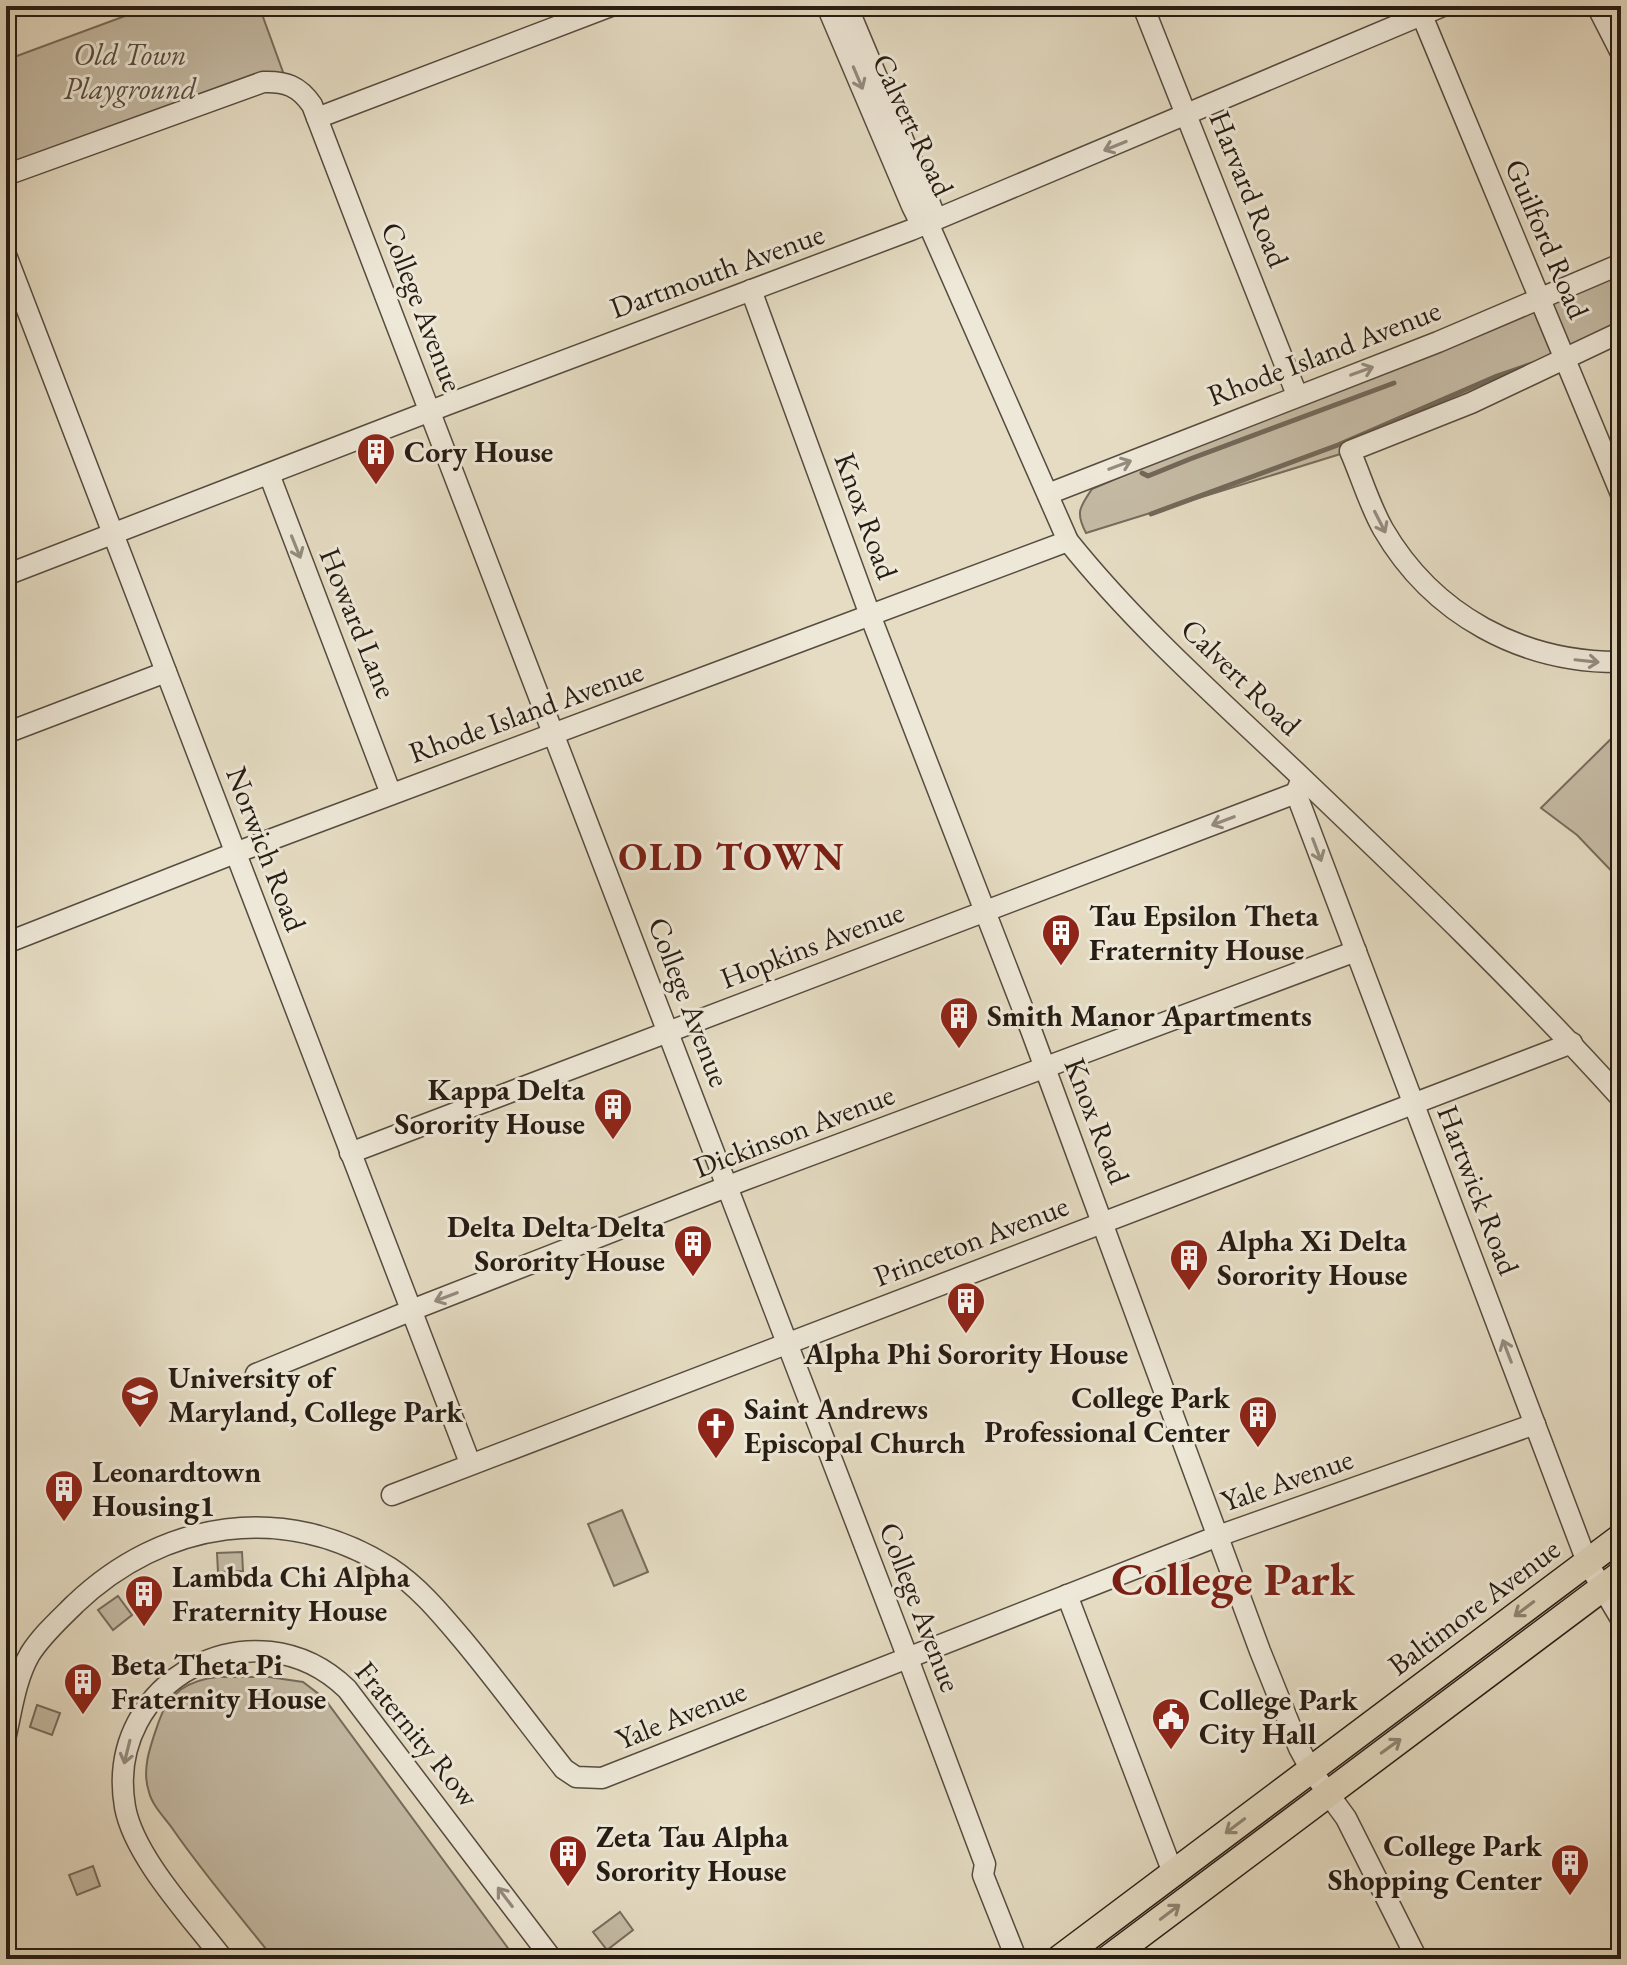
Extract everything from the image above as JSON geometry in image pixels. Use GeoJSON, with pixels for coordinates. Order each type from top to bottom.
{"type":"FeatureCollection","features":[{"type":"Feature","properties":{"kind":"main road","name":"Baltimore Avenue"},"geometry":{"type":"LineString","coordinates":[[1059,1959],[1621,1537]]}},
{"type":"Feature","properties":{"kind":"main road","name":"Baltimore Avenue"},"geometry":{"type":"LineString","coordinates":[[1116,1957],[1328,1792],[1612,1581]]}},
{"type":"Feature","properties":{"kind":"street"},"geometry":{"type":"LineString","coordinates":[[317,118],[611,6]]}},
{"type":"Feature","properties":{"kind":"street","name":"Calvert Road"},"geometry":{"type":"LineString","coordinates":[[827,6],[917,216],[928,223],[1068,541],[1096,576],[1299,785],[1518,986],[1621,1098]]}},
{"type":"Feature","properties":{"kind":"street","name":"Calvert Road"},"geometry":{"type":"LineString","coordinates":[[847,6],[933,211],[928,223]]}},
{"type":"Feature","properties":{"kind":"street","name":"Harvard Road"},"geometry":{"type":"LineString","coordinates":[[1143,6],[1297,395]]}},
{"type":"Feature","properties":{"kind":"street","name":"Dartmouth Avenue"},"geometry":{"type":"LineString","coordinates":[[6,575],[928,223],[1187,116],[1420,10],[1443,6]]}},
{"type":"Feature","properties":{"kind":"street"},"geometry":{"type":"LineString","coordinates":[[1597,6],[1621,53]]}},
{"type":"Feature","properties":{"kind":"street","name":"Guilford Road"},"geometry":{"type":"LineString","coordinates":[[1420,10],[1621,494]]}},
{"type":"Feature","properties":{"kind":"street","name":"College Avenue"},"geometry":{"type":"LineString","coordinates":[[6,175],[263,82],[276,81],[296,87],[312,105],[907,1656],[985,1864],[983,1875],[1016,1958],[1020,1959]]}},
{"type":"Feature","properties":{"kind":"street","name":"Norwich Road"},"geometry":{"type":"LineString","coordinates":[[6,255],[470,1463]]}},
{"type":"Feature","properties":{"kind":"street","name":"Rhode Island Avenue"},"geometry":{"type":"LineString","coordinates":[[1048,494],[1374,367],[1621,264]]}},
{"type":"Feature","properties":{"kind":"street","name":"Knox Road"},"geometry":{"type":"LineString","coordinates":[[751,290],[870,615],[1103,1223],[1260,1651],[1299,1748],[1346,1818],[1417,1959]]}},
{"type":"Feature","properties":{"kind":"street"},"geometry":{"type":"LineString","coordinates":[[1621,332],[1471,403],[1350,451],[1382,526],[1405,563],[1464,618],[1494,635],[1535,651],[1567,659],[1621,662]]}},
{"type":"Feature","properties":{"kind":"street","name":"Howard Lane"},"geometry":{"type":"LineString","coordinates":[[269,474],[391,794]]}},
{"type":"Feature","properties":{"kind":"street","name":"Rhode Island Avenue"},"geometry":{"type":"LineString","coordinates":[[6,943],[235,853],[1068,541]]}},
{"type":"Feature","properties":{"kind":"street"},"geometry":{"type":"LineString","coordinates":[[6,733],[166,672]]}},
{"type":"Feature","properties":{"kind":"street","name":"Hopkins Avenue"},"geometry":{"type":"LineString","coordinates":[[350,1153],[986,911],[1299,785]]}},
{"type":"Feature","properties":{"kind":"street","name":"Hartwick Road"},"geometry":{"type":"LineString","coordinates":[[1299,785],[1356,951],[1587,1562],[1612,1581],[1621,1619]]}},
{"type":"Feature","properties":{"kind":"street","name":"Dickinson Avenue"},"geometry":{"type":"LineString","coordinates":[[256,1374],[727,1188],[1356,951]]}},
{"type":"Feature","properties":{"kind":"street","name":"Princeton Avenue"},"geometry":{"type":"LineString","coordinates":[[392,1495],[1572,1043]]}},
{"type":"Feature","properties":{"kind":"street","name":"Yale Avenue"},"geometry":{"type":"LineString","coordinates":[[6,1735],[20,1678],[29,1656],[41,1638],[90,1589],[149,1551],[196,1533],[230,1527],[266,1527],[299,1531],[362,1552],[391,1569],[438,1610],[564,1769],[583,1778],[612,1776],[907,1656],[1218,1536],[1535,1424]]}},
{"type":"Feature","properties":{"kind":"street"},"geometry":{"type":"LineString","coordinates":[[1067,1595],[1173,1873]]}},
{"type":"Feature","properties":{"kind":"street","name":"Fraternity Row"},"geometry":{"type":"LineString","coordinates":[[223,1959],[142,1852],[129,1822],[123,1778],[133,1732],[150,1702],[164,1687],[205,1661],[251,1651],[301,1658],[332,1675],[347,1689],[552,1959]]}},
{"type":"Feature","properties":{"kind":"street","name":"College Avenue"},"geometry":{"type":"LineString","coordinates":[[985,1864],[995,1871],[1028,1951],[1028,1959]]}},
{"type":"Feature","properties":{"kind":"green space","name":"Old Town Playground"},"geometry":{"type":"Polygon","coordinates":[[[152,6],[259,6],[287,83],[6,175],[6,60],[152,6]]]}},
{"type":"Feature","properties":{"kind":"green space"},"geometry":{"type":"Polygon","coordinates":[[[1621,269],[1621,332],[1350,451],[1086,533],[1080,510],[1092,489],[1621,269]]]}},
{"type":"Feature","properties":{"kind":"green space"},"geometry":{"type":"Polygon","coordinates":[[[1621,729],[1621,881],[1577,835],[1541,808],[1621,729]]]}},
{"type":"Feature","properties":{"kind":"green space"},"geometry":{"type":"Polygon","coordinates":[[[622,1510],[648,1572],[614,1586],[588,1524],[622,1510]]]}},
{"type":"Feature","properties":{"kind":"green space"},"geometry":{"type":"Polygon","coordinates":[[[242,1552],[243,1571],[218,1572],[217,1553],[242,1552]]]}},
{"type":"Feature","properties":{"kind":"green space"},"geometry":{"type":"Polygon","coordinates":[[[118,1596],[132,1615],[113,1630],[98,1610],[118,1596]]]}},
{"type":"Feature","properties":{"kind":"green space"},"geometry":{"type":"Polygon","coordinates":[[[218,1677],[269,1677],[303,1682],[324,1698],[516,1959],[274,1959],[159,1811],[147,1783],[150,1748],[168,1702],[189,1685],[218,1677]]]}},
{"type":"Feature","properties":{"kind":"green space"},"geometry":{"type":"Polygon","coordinates":[[[37,1705],[60,1713],[52,1735],[30,1727],[37,1705]]]}},
{"type":"Feature","properties":{"kind":"green space"},"geometry":{"type":"Polygon","coordinates":[[[93,1866],[100,1886],[77,1895],[69,1875],[93,1866]]]}},
{"type":"Feature","properties":{"kind":"green space"},"geometry":{"type":"Polygon","coordinates":[[[620,1912],[633,1930],[607,1950],[593,1932],[620,1912]]]}},
{"type":"Feature","properties":{"kind":"waterway"},"geometry":{"type":"LineString","coordinates":[[1151,514],[1338,445],[1497,376],[1535,363]]}},
{"type":"Feature","properties":{"kind":"waterway"},"geometry":{"type":"LineString","coordinates":[[1142,473],[1148,476],[1394,383]]}},
{"type":"Feature","properties":{"kind":"place","name":"Cory House"},"geometry":{"type":"Point","coordinates":[376,486]}},
{"type":"Feature","properties":{"kind":"place","name":"Tau Epsilon Theta Fraternity House"},"geometry":{"type":"Point","coordinates":[1061,967]}},
{"type":"Feature","properties":{"kind":"place","name":"Smith Manor Apartments"},"geometry":{"type":"Point","coordinates":[959,1050]}},
{"type":"Feature","properties":{"kind":"place","name":"Kappa Delta Sorority House"},"geometry":{"type":"Point","coordinates":[613,1141]}},
{"type":"Feature","properties":{"kind":"place","name":"Delta Delta Delta Sorority House"},"geometry":{"type":"Point","coordinates":[693,1278]}},
{"type":"Feature","properties":{"kind":"place","name":"Alpha Xi Delta Sorority House"},"geometry":{"type":"Point","coordinates":[1189,1292]}},
{"type":"Feature","properties":{"kind":"place","name":"Alpha Phi Sorority House"},"geometry":{"type":"Point","coordinates":[966,1335]}},
{"type":"Feature","properties":{"kind":"place","name":"University of Maryland, College Park"},"geometry":{"type":"Point","coordinates":[140,1429]}},
{"type":"Feature","properties":{"kind":"place","name":"College Park Professional Center"},"geometry":{"type":"Point","coordinates":[1258,1449]}},
{"type":"Feature","properties":{"kind":"place","name":"Saint Andrews Episcopal Church"},"geometry":{"type":"Point","coordinates":[716,1460]}},
{"type":"Feature","properties":{"kind":"place","name":"Leonardtown Housing1"},"geometry":{"type":"Point","coordinates":[64,1523]}},
{"type":"Feature","properties":{"kind":"place","name":"Lambda Chi Alpha Fraternity House"},"geometry":{"type":"Point","coordinates":[144,1628]}},
{"type":"Feature","properties":{"kind":"place","name":"Beta Theta Pi Fraternity House"},"geometry":{"type":"Point","coordinates":[83,1716]}},
{"type":"Feature","properties":{"kind":"place","name":"College Park City Hall"},"geometry":{"type":"Point","coordinates":[1171,1751]}},
{"type":"Feature","properties":{"kind":"place","name":"Zeta Tau Alpha Sorority House"},"geometry":{"type":"Point","coordinates":[568,1888]}},
{"type":"Feature","properties":{"kind":"place","name":"College Park Shopping Center"},"geometry":{"type":"Point","coordinates":[1570,1897]}},
{"type":"Feature","properties":{"kind":"district","name":"OLD TOWN"},"geometry":{"type":"Point","coordinates":[732,857]}},
{"type":"Feature","properties":{"kind":"district","name":"College Park"},"geometry":{"type":"Point","coordinates":[1233,1579]}}]}
